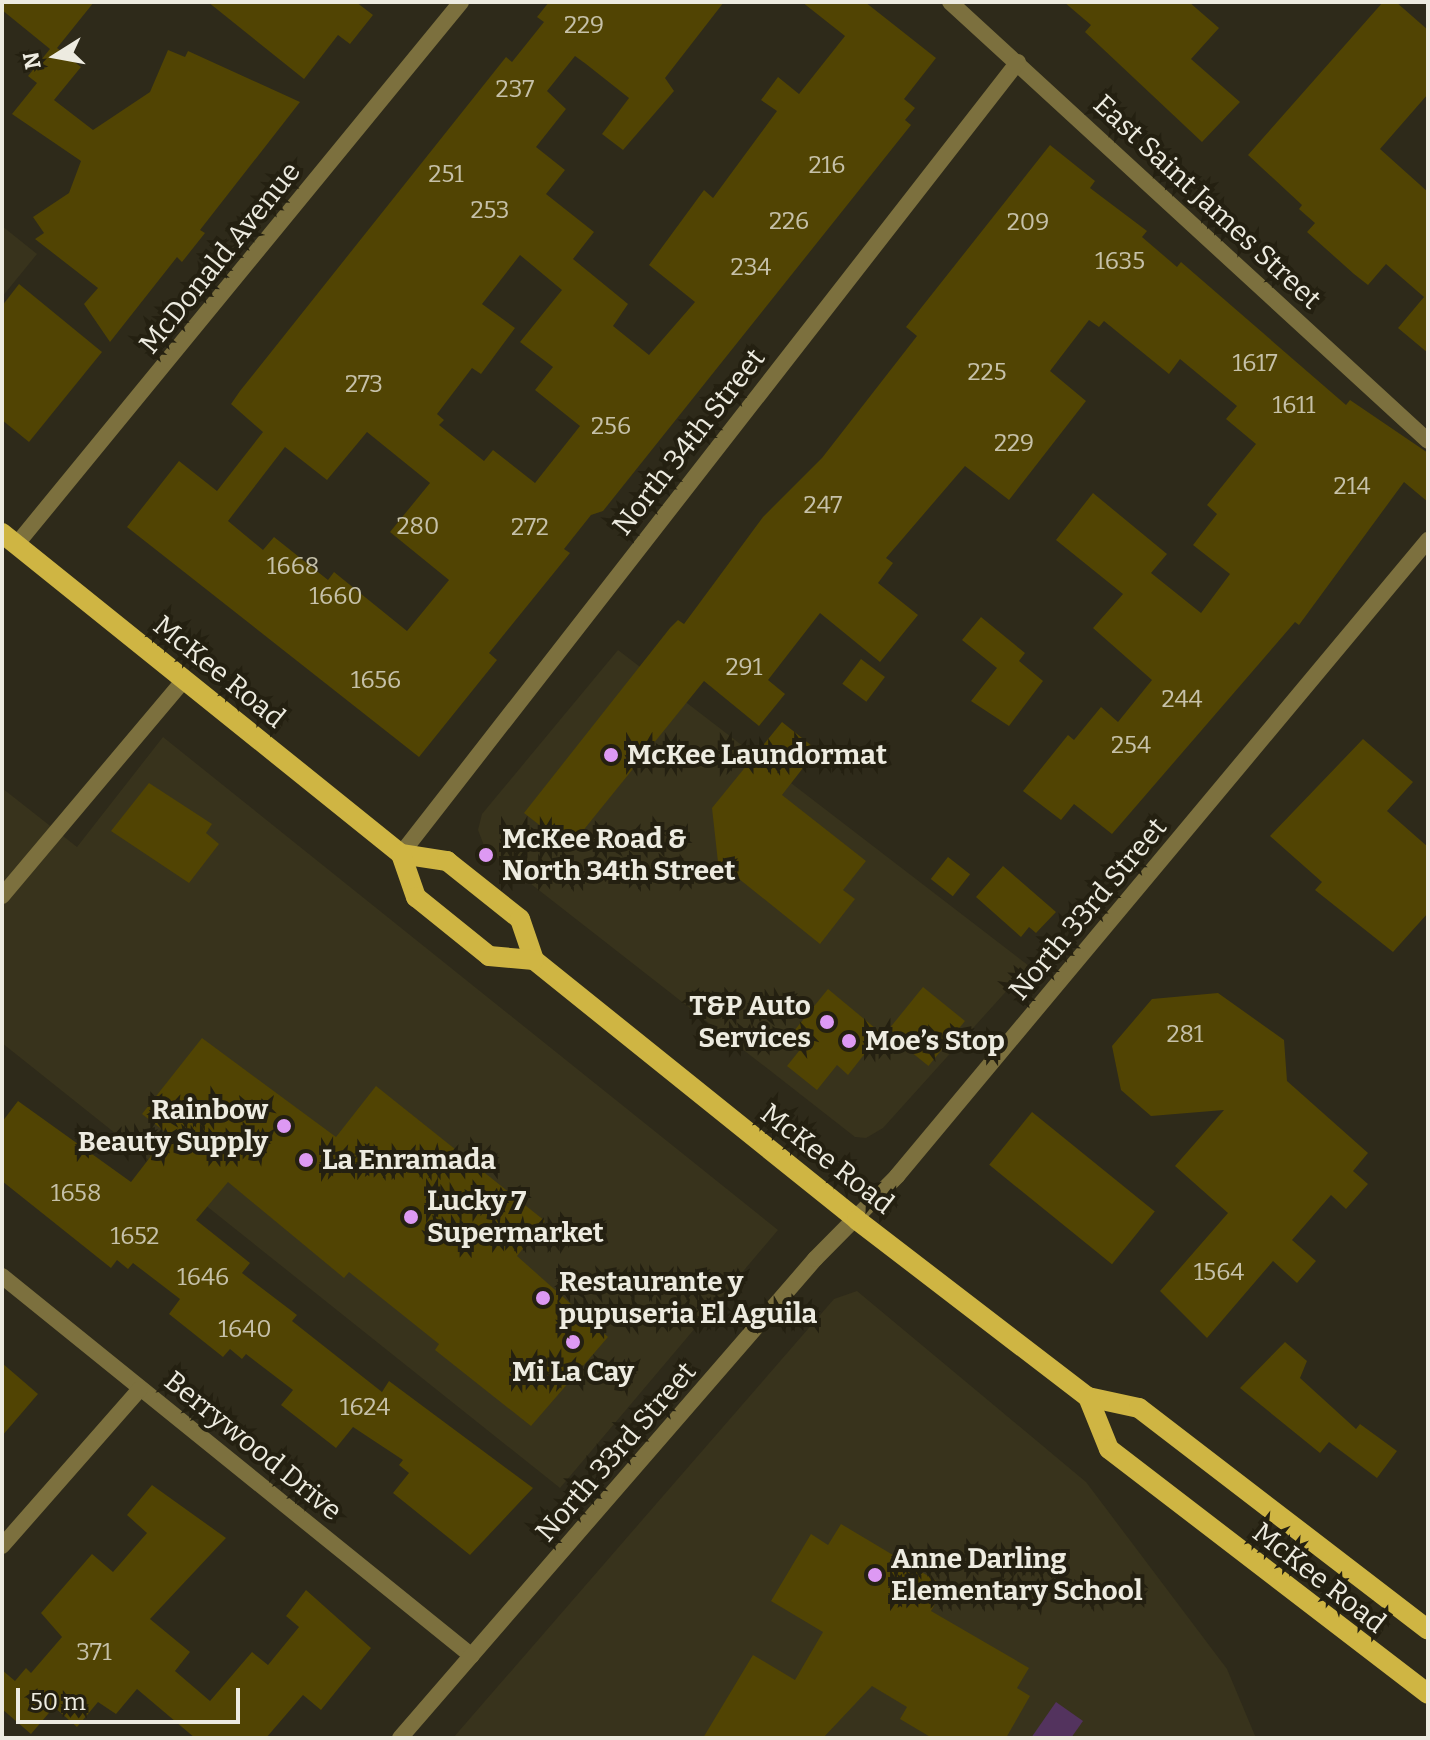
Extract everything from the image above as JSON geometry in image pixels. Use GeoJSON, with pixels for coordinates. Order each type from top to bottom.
{"type":"FeatureCollection","features":[{"type":"Feature","properties":{"kind":"main road","name":"McKee Road"},"geometry":{"type":"LineString","coordinates":[[9,539],[401,854]]}},
{"type":"Feature","properties":{"kind":"main road"},"geometry":{"type":"LineString","coordinates":[[401,854],[447,861],[510,911],[520,919],[534,960],[489,956],[416,897],[401,854]]}},
{"type":"Feature","properties":{"kind":"main road","name":"McKee Road"},"geometry":{"type":"LineString","coordinates":[[534,960],[857,1220],[1088,1397],[1139,1408],[1428,1630]]}},
{"type":"Feature","properties":{"kind":"main road","name":"McKee Road"},"geometry":{"type":"LineString","coordinates":[[1088,1397],[1109,1449],[1428,1694]]}},
{"type":"Feature","properties":{"kind":"street","name":"McDonald Avenue"},"geometry":{"type":"LineString","coordinates":[[9,539],[461,2]]}},
{"type":"Feature","properties":{"kind":"street","name":"East Saint James Street"},"geometry":{"type":"LineString","coordinates":[[950,2],[1428,441]]}},
{"type":"Feature","properties":{"kind":"street","name":"North 34th Street"},"geometry":{"type":"LineString","coordinates":[[401,854],[1018,62]]}},
{"type":"Feature","properties":{"kind":"street","name":"North 33rd Street"},"geometry":{"type":"LineString","coordinates":[[400,1738],[815,1259],[857,1220],[1428,540]]}},
{"type":"Feature","properties":{"kind":"street"},"geometry":{"type":"LineString","coordinates":[[2,896],[184,680]]}},
{"type":"Feature","properties":{"kind":"street","name":"Berrywood Drive"},"geometry":{"type":"LineString","coordinates":[[2,1276],[472,1656]]}},
{"type":"Feature","properties":{"kind":"street"},"geometry":{"type":"LineString","coordinates":[[2,1546],[140,1389]]}},
{"type":"Feature","properties":{"kind":"shaded area"},"geometry":{"type":"Polygon","coordinates":[[[2,226],[37,254],[2,297],[2,226]]]}},
{"type":"Feature","properties":{"kind":"shaded area"},"geometry":{"type":"Polygon","coordinates":[[[618,650],[1029,966],[883,1128],[866,1138],[855,1137],[485,848],[478,830],[482,814],[618,650]]]}},
{"type":"Feature","properties":{"kind":"shaded area"},"geometry":{"type":"Polygon","coordinates":[[[163,737],[778,1230],[560,1488],[2,1043],[2,788],[77,847],[163,737]]]}},
{"type":"Feature","properties":{"kind":"shaded area","name":"Anne Darling Elementary School"},"geometry":{"type":"Polygon","coordinates":[[[857,1291],[1086,1482],[1227,1669],[1256,1738],[453,1738],[834,1299],[857,1291]]]}},
{"type":"Feature","properties":{"kind":"shaded area"},"geometry":{"type":"Polygon","coordinates":[[[1056,1702],[1083,1721],[1071,1738],[1031,1738],[1056,1702]]]}},
{"type":"Feature","properties":{"kind":"building"},"geometry":{"type":"Polygon","coordinates":[[[2,2],[94,2],[57,48],[81,67],[54,100],[93,130],[150,92],[168,50],[185,57],[188,51],[300,102],[200,230],[205,233],[182,262],[177,257],[110,342],[84,304],[98,288],[35,239],[44,233],[33,217],[69,193],[81,161],[12,114],[37,83],[28,76],[50,49],[2,10],[2,2]]]}},
{"type":"Feature","properties":{"kind":"building"},"geometry":{"type":"Polygon","coordinates":[[[208,2],[356,2],[373,15],[350,44],[338,35],[304,79],[208,2]]]}},
{"type":"Feature","properties":{"kind":"building"},"geometry":{"type":"Polygon","coordinates":[[[549,2],[724,2],[665,78],[674,91],[623,150],[602,134],[629,98],[586,64],[575,56],[547,91],[566,109],[536,147],[565,170],[546,194],[594,232],[573,259],[628,304],[613,326],[649,355],[695,302],[649,265],[704,190],[713,198],[777,111],[761,100],[778,77],[799,94],[845,36],[802,2],[865,2],[936,58],[904,99],[915,108],[905,120],[911,125],[603,511],[591,515],[564,549],[570,553],[489,653],[497,660],[419,757],[127,527],[179,461],[217,491],[263,432],[231,404],[506,57],[512,62],[544,22],[537,17],[549,2]],[[520,255],[482,304],[515,328],[481,374],[472,368],[437,414],[444,420],[439,425],[484,461],[493,450],[535,483],[580,426],[535,390],[553,367],[520,342],[562,290],[520,255]],[[367,432],[327,480],[285,447],[228,521],[263,550],[274,537],[328,580],[334,572],[407,631],[449,580],[390,532],[430,483],[367,432]]]}},
{"type":"Feature","properties":{"kind":"building"},"geometry":{"type":"Polygon","coordinates":[[[1064,2],[1189,2],[1219,28],[1191,59],[1240,102],[1202,142],[1085,32],[1091,25],[1064,2]]]}},
{"type":"Feature","properties":{"kind":"building"},"geometry":{"type":"Polygon","coordinates":[[[1383,2],[1396,2],[1428,30],[1428,94],[1380,149],[1428,192],[1428,353],[1398,328],[1424,297],[1386,264],[1368,285],[1354,274],[1307,232],[1315,223],[1299,209],[1302,205],[1248,155],[1383,2]]]}},
{"type":"Feature","properties":{"kind":"building"},"geometry":{"type":"Polygon","coordinates":[[[1050,145],[1095,181],[1090,188],[1147,231],[1142,237],[1177,267],[1181,262],[1346,405],[1350,400],[1428,453],[1428,502],[1404,482],[1299,625],[1295,622],[1112,834],[1074,804],[1061,820],[1023,791],[1068,735],[1074,740],[1101,707],[1118,722],[1152,680],[1093,628],[1123,594],[1056,540],[1093,493],[1167,554],[1151,573],[1201,613],[1230,574],[1193,545],[1217,514],[1207,505],[1256,444],[1226,419],[1237,406],[1180,359],[1169,374],[1104,321],[1099,327],[1089,320],[1050,371],[1086,401],[1009,500],[965,466],[886,558],[893,563],[878,583],[918,615],[880,662],[820,613],[768,680],[785,694],[759,726],[704,681],[569,848],[524,813],[670,628],[678,620],[684,624],[763,517],[822,458],[917,336],[906,327],[1050,145]]]}},
{"type":"Feature","properties":{"kind":"building"},"geometry":{"type":"Polygon","coordinates":[[[19,284],[102,352],[29,442],[2,420],[2,306],[19,284]]]}},
{"type":"Feature","properties":{"kind":"building"},"geometry":{"type":"Polygon","coordinates":[[[981,617],[1025,653],[1019,661],[1043,681],[1009,726],[971,701],[997,668],[962,640],[981,617]]]}},
{"type":"Feature","properties":{"kind":"building"},"geometry":{"type":"Polygon","coordinates":[[[861,659],[885,677],[866,702],[842,684],[861,659]]]}},
{"type":"Feature","properties":{"kind":"building"},"geometry":{"type":"Polygon","coordinates":[[[782,722],[817,750],[782,795],[866,861],[843,890],[855,899],[820,944],[718,862],[712,808],[782,722]]]}},
{"type":"Feature","properties":{"kind":"building"},"geometry":{"type":"Polygon","coordinates":[[[1363,739],[1413,782],[1387,811],[1428,847],[1428,913],[1393,952],[1315,890],[1322,882],[1270,836],[1363,739]]]}},
{"type":"Feature","properties":{"kind":"building"},"geometry":{"type":"Polygon","coordinates":[[[149,783],[212,824],[206,833],[219,844],[189,883],[111,831],[149,783]]]}},
{"type":"Feature","properties":{"kind":"building"},"geometry":{"type":"Polygon","coordinates":[[[948,857],[970,874],[953,896],[931,879],[948,857]]]}},
{"type":"Feature","properties":{"kind":"building"},"geometry":{"type":"Polygon","coordinates":[[[1003,866],[1056,912],[1036,933],[1029,927],[1021,937],[976,897],[1003,866]]]}},
{"type":"Feature","properties":{"kind":"building"},"geometry":{"type":"Polygon","coordinates":[[[923,987],[965,1021],[928,1066],[886,1032],[923,987]]]}},
{"type":"Feature","properties":{"kind":"building"},"geometry":{"type":"Polygon","coordinates":[[[828,989],[881,1033],[848,1075],[837,1065],[817,1090],[787,1066],[807,1041],[794,1031],[828,989]]]}},
{"type":"Feature","properties":{"kind":"building"},"geometry":{"type":"Polygon","coordinates":[[[1218,993],[1284,1040],[1287,1081],[1368,1153],[1353,1171],[1368,1184],[1346,1209],[1331,1195],[1292,1240],[1316,1261],[1297,1283],[1273,1261],[1207,1338],[1160,1291],[1228,1213],[1175,1166],[1224,1110],[1151,1116],[1121,1090],[1112,1046],[1152,999],[1218,993]]]}},
{"type":"Feature","properties":{"kind":"building"},"geometry":{"type":"Polygon","coordinates":[[[202,1038],[336,1137],[376,1086],[545,1221],[517,1256],[608,1337],[531,1426],[435,1350],[439,1344],[349,1272],[344,1278],[228,1182],[196,1220],[250,1263],[242,1273],[297,1315],[292,1321],[382,1392],[389,1381],[533,1488],[470,1555],[393,1493],[409,1473],[399,1465],[403,1460],[353,1427],[336,1448],[281,1405],[293,1390],[246,1354],[242,1359],[230,1349],[223,1357],[169,1314],[180,1299],[133,1263],[128,1269],[117,1260],[111,1268],[2,1181],[2,1122],[18,1101],[131,1182],[168,1134],[142,1114],[202,1038]]]}},
{"type":"Feature","properties":{"kind":"building"},"geometry":{"type":"Polygon","coordinates":[[[1032,1112],[1155,1211],[1112,1264],[989,1165],[1032,1112]]]}},
{"type":"Feature","properties":{"kind":"building"},"geometry":{"type":"Polygon","coordinates":[[[1285,1342],[1307,1361],[1300,1378],[1356,1429],[1360,1424],[1397,1451],[1377,1478],[1329,1442],[1320,1453],[1240,1388],[1285,1342]]]}},
{"type":"Feature","properties":{"kind":"building"},"geometry":{"type":"Polygon","coordinates":[[[2,1363],[38,1394],[2,1436],[2,1363]]]}},
{"type":"Feature","properties":{"kind":"building"},"geometry":{"type":"Polygon","coordinates":[[[152,1485],[226,1538],[150,1619],[190,1652],[175,1671],[210,1701],[252,1652],[268,1665],[299,1627],[286,1616],[306,1590],[371,1648],[321,1710],[303,1695],[266,1738],[195,1738],[137,1689],[116,1714],[98,1702],[77,1727],[54,1707],[31,1734],[2,1709],[2,1670],[15,1681],[26,1668],[31,1673],[62,1637],[41,1613],[92,1554],[113,1572],[147,1533],[127,1515],[152,1485]]]}},
{"type":"Feature","properties":{"kind":"building"},"geometry":{"type":"Polygon","coordinates":[[[841,1524],[945,1586],[931,1611],[1029,1668],[1017,1688],[1030,1696],[1006,1738],[932,1738],[900,1719],[907,1707],[872,1686],[823,1738],[703,1738],[753,1655],[795,1680],[823,1632],[771,1601],[811,1534],[828,1545],[841,1524]]]}},
{"type":"Feature","properties":{"kind":"place","name":"McKee Laundormat"},"geometry":{"type":"Point","coordinates":[611,755]}},
{"type":"Feature","properties":{"kind":"place","name":"McKee Road & North 34th Street"},"geometry":{"type":"Point","coordinates":[486,855]}},
{"type":"Feature","properties":{"kind":"place","name":"T&P Auto Services"},"geometry":{"type":"Point","coordinates":[827,1022]}},
{"type":"Feature","properties":{"kind":"place","name":"Moe’s Stop"},"geometry":{"type":"Point","coordinates":[849,1041]}},
{"type":"Feature","properties":{"kind":"place","name":"Rainbow Beauty Supply"},"geometry":{"type":"Point","coordinates":[284,1126]}},
{"type":"Feature","properties":{"kind":"place","name":"La Enramada"},"geometry":{"type":"Point","coordinates":[306,1160]}},
{"type":"Feature","properties":{"kind":"place","name":"Lucky 7 Supermarket"},"geometry":{"type":"Point","coordinates":[411,1217]}},
{"type":"Feature","properties":{"kind":"place","name":"Restaurante y pupuseria El Aguila"},"geometry":{"type":"Point","coordinates":[543,1298]}},
{"type":"Feature","properties":{"kind":"place","name":"Mi La Cay"},"geometry":{"type":"Point","coordinates":[573,1342]}},
{"type":"Feature","properties":{"kind":"place","name":"Anne Darling Elementary School"},"geometry":{"type":"Point","coordinates":[875,1575]}}]}
